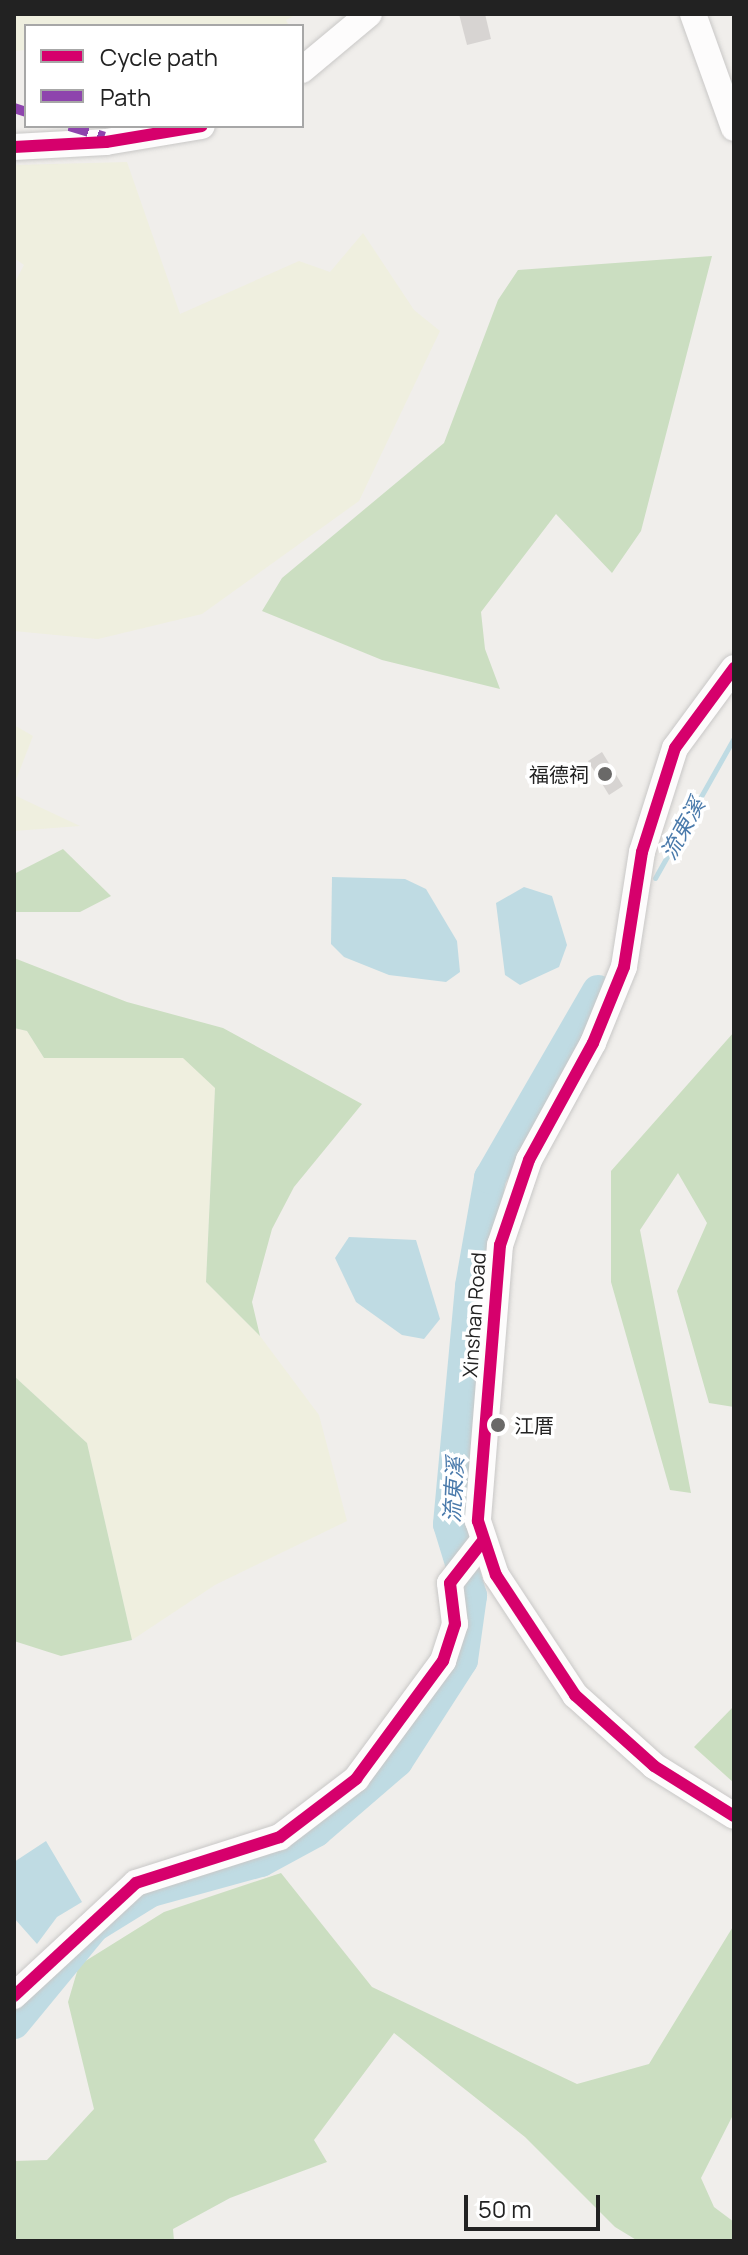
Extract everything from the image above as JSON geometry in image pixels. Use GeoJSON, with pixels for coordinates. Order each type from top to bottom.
{"type":"FeatureCollection","features":[{"type":"Feature","properties":{"kind":"street"},"geometry":{"type":"LineString","coordinates":[[304,68],[369,14]]}},
{"type":"Feature","properties":{"kind":"street"},"geometry":{"type":"LineString","coordinates":[[693,14],[734,128]]}},
{"type":"Feature","properties":{"kind":"street"},"geometry":{"type":"LineString","coordinates":[[14,147],[106,142],[190,128]]}},
{"type":"Feature","properties":{"kind":"street","name":"Xinshan Road"},"geometry":{"type":"LineString","coordinates":[[734,668],[675,748],[642,852],[624,967],[593,1043],[529,1160],[500,1245],[478,1521],[469,1554],[512,1603],[575,1695],[654,1766],[734,1816]]}},
{"type":"Feature","properties":{"kind":"street"},"geometry":{"type":"LineString","coordinates":[[18,1981],[136,1883],[280,1837],[356,1779],[443,1661],[455,1624],[469,1554]]}},
{"type":"Feature","properties":{"kind":"green space"},"geometry":{"type":"Polygon","coordinates":[[[14,14],[297,14],[286,20],[288,24],[24,24],[24,50],[14,51],[14,14]]]}},
{"type":"Feature","properties":{"kind":"green space"},"geometry":{"type":"Polygon","coordinates":[[[127,162],[180,314],[299,261],[330,272],[363,233],[414,310],[440,331],[359,501],[202,614],[98,639],[14,631],[14,284],[24,265],[14,258],[14,165],[127,162]]]}},
{"type":"Feature","properties":{"kind":"green space"},"geometry":{"type":"Polygon","coordinates":[[[712,256],[641,531],[612,573],[556,514],[481,612],[485,649],[500,689],[382,660],[262,611],[282,578],[444,443],[498,300],[518,270],[712,256]]]}},
{"type":"Feature","properties":{"kind":"green space"},"geometry":{"type":"Polygon","coordinates":[[[14,725],[33,736],[14,785],[14,725]]]}},
{"type":"Feature","properties":{"kind":"green space"},"geometry":{"type":"Polygon","coordinates":[[[14,795],[80,826],[14,831],[14,795]]]}},
{"type":"Feature","properties":{"kind":"green space"},"geometry":{"type":"Polygon","coordinates":[[[63,849],[111,896],[80,912],[14,912],[14,874],[63,849]]]}},
{"type":"Feature","properties":{"kind":"green space"},"geometry":{"type":"Polygon","coordinates":[[[14,958],[127,1002],[223,1028],[362,1104],[294,1187],[272,1229],[252,1302],[260,1336],[206,1282],[215,1088],[183,1058],[44,1058],[27,1031],[14,1028],[14,958]]]}},
{"type":"Feature","properties":{"kind":"green space"},"geometry":{"type":"Polygon","coordinates":[[[14,1028],[27,1031],[44,1058],[184,1058],[215,1088],[206,1282],[260,1336],[319,1415],[347,1521],[215,1585],[132,1640],[87,1443],[14,1376],[14,1028]]]}},
{"type":"Feature","properties":{"kind":"green space"},"geometry":{"type":"Polygon","coordinates":[[[734,1032],[734,1407],[709,1403],[677,1291],[707,1223],[678,1173],[640,1230],[691,1493],[670,1490],[611,1282],[611,1171],[734,1032]]]}},
{"type":"Feature","properties":{"kind":"green space"},"geometry":{"type":"Polygon","coordinates":[[[14,1376],[87,1443],[132,1640],[61,1656],[14,1641],[14,1376]]]}},
{"type":"Feature","properties":{"kind":"green space"},"geometry":{"type":"Polygon","coordinates":[[[734,1706],[734,1783],[694,1747],[734,1706]]]}},
{"type":"Feature","properties":{"kind":"green space"},"geometry":{"type":"Polygon","coordinates":[[[281,1873],[372,1987],[577,2084],[649,2064],[734,1925],[734,2113],[701,2178],[714,2207],[734,2222],[734,2241],[638,2241],[615,2227],[525,2137],[394,2033],[314,2140],[327,2162],[230,2198],[173,2229],[174,2241],[14,2241],[14,2161],[47,2160],[94,2109],[68,2002],[79,1965],[164,1912],[281,1873]]]}},
{"type":"Feature","properties":{"kind":"water"},"geometry":{"type":"Polygon","coordinates":[[[332,877],[405,879],[426,889],[457,941],[460,972],[446,982],[389,975],[344,957],[331,944],[332,877]]]}},
{"type":"Feature","properties":{"kind":"water"},"geometry":{"type":"Polygon","coordinates":[[[524,887],[552,896],[567,945],[559,967],[520,985],[505,975],[496,903],[524,887]]]}},
{"type":"Feature","properties":{"kind":"water"},"geometry":{"type":"Polygon","coordinates":[[[349,1237],[416,1240],[440,1319],[424,1339],[402,1335],[356,1302],[335,1258],[349,1237]]]}},
{"type":"Feature","properties":{"kind":"water"},"geometry":{"type":"Polygon","coordinates":[[[46,1841],[82,1902],[57,1917],[37,1944],[14,1918],[14,1862],[46,1841]]]}},
{"type":"Feature","properties":{"kind":"building"},"geometry":{"type":"Polygon","coordinates":[[[459,14],[485,14],[491,39],[467,45],[459,14]]]}},
{"type":"Feature","properties":{"kind":"building","name":"福德祠"},"geometry":{"type":"Polygon","coordinates":[[[602,752],[623,786],[609,795],[588,761],[602,752]]]}},
{"type":"Feature","properties":{"kind":"waterway","name":"流東溪"},"geometry":{"type":"LineString","coordinates":[[655,878],[734,738]]}},
{"type":"Feature","properties":{"kind":"waterway","name":"流東溪"},"geometry":{"type":"LineString","coordinates":[[14,2023],[94,1926],[151,1891],[261,1861],[316,1831],[397,1761],[462,1660],[471,1596],[449,1524],[471,1286],[490,1178],[598,991]]}},
{"type":"Feature","properties":{"kind":"marked path"},"geometry":{"type":"LineString","coordinates":[[14,108],[24,111]]}},
{"type":"Feature","properties":{"kind":"marked path"},"geometry":{"type":"LineString","coordinates":[[75,128],[104,137]]}},
{"type":"Feature","properties":{"kind":"cycle path"},"geometry":{"type":"LineString","coordinates":[[14,147],[106,142],[190,128]]}},
{"type":"Feature","properties":{"kind":"cycle path"},"geometry":{"type":"LineString","coordinates":[[734,668],[675,748],[642,852],[624,967],[593,1043],[529,1160],[500,1245],[478,1521],[496,1575],[575,1695],[654,1766],[734,1816]]}},
{"type":"Feature","properties":{"kind":"cycle path"},"geometry":{"type":"LineString","coordinates":[[14,1996],[136,1883],[280,1837],[356,1779],[443,1661],[455,1624],[450,1583],[482,1542]]}},
{"type":"Feature","properties":{"kind":"place","name":"福德祠"},"geometry":{"type":"Point","coordinates":[605,774]}},
{"type":"Feature","properties":{"kind":"place","name":"江厝"},"geometry":{"type":"Point","coordinates":[498,1425]}}]}
